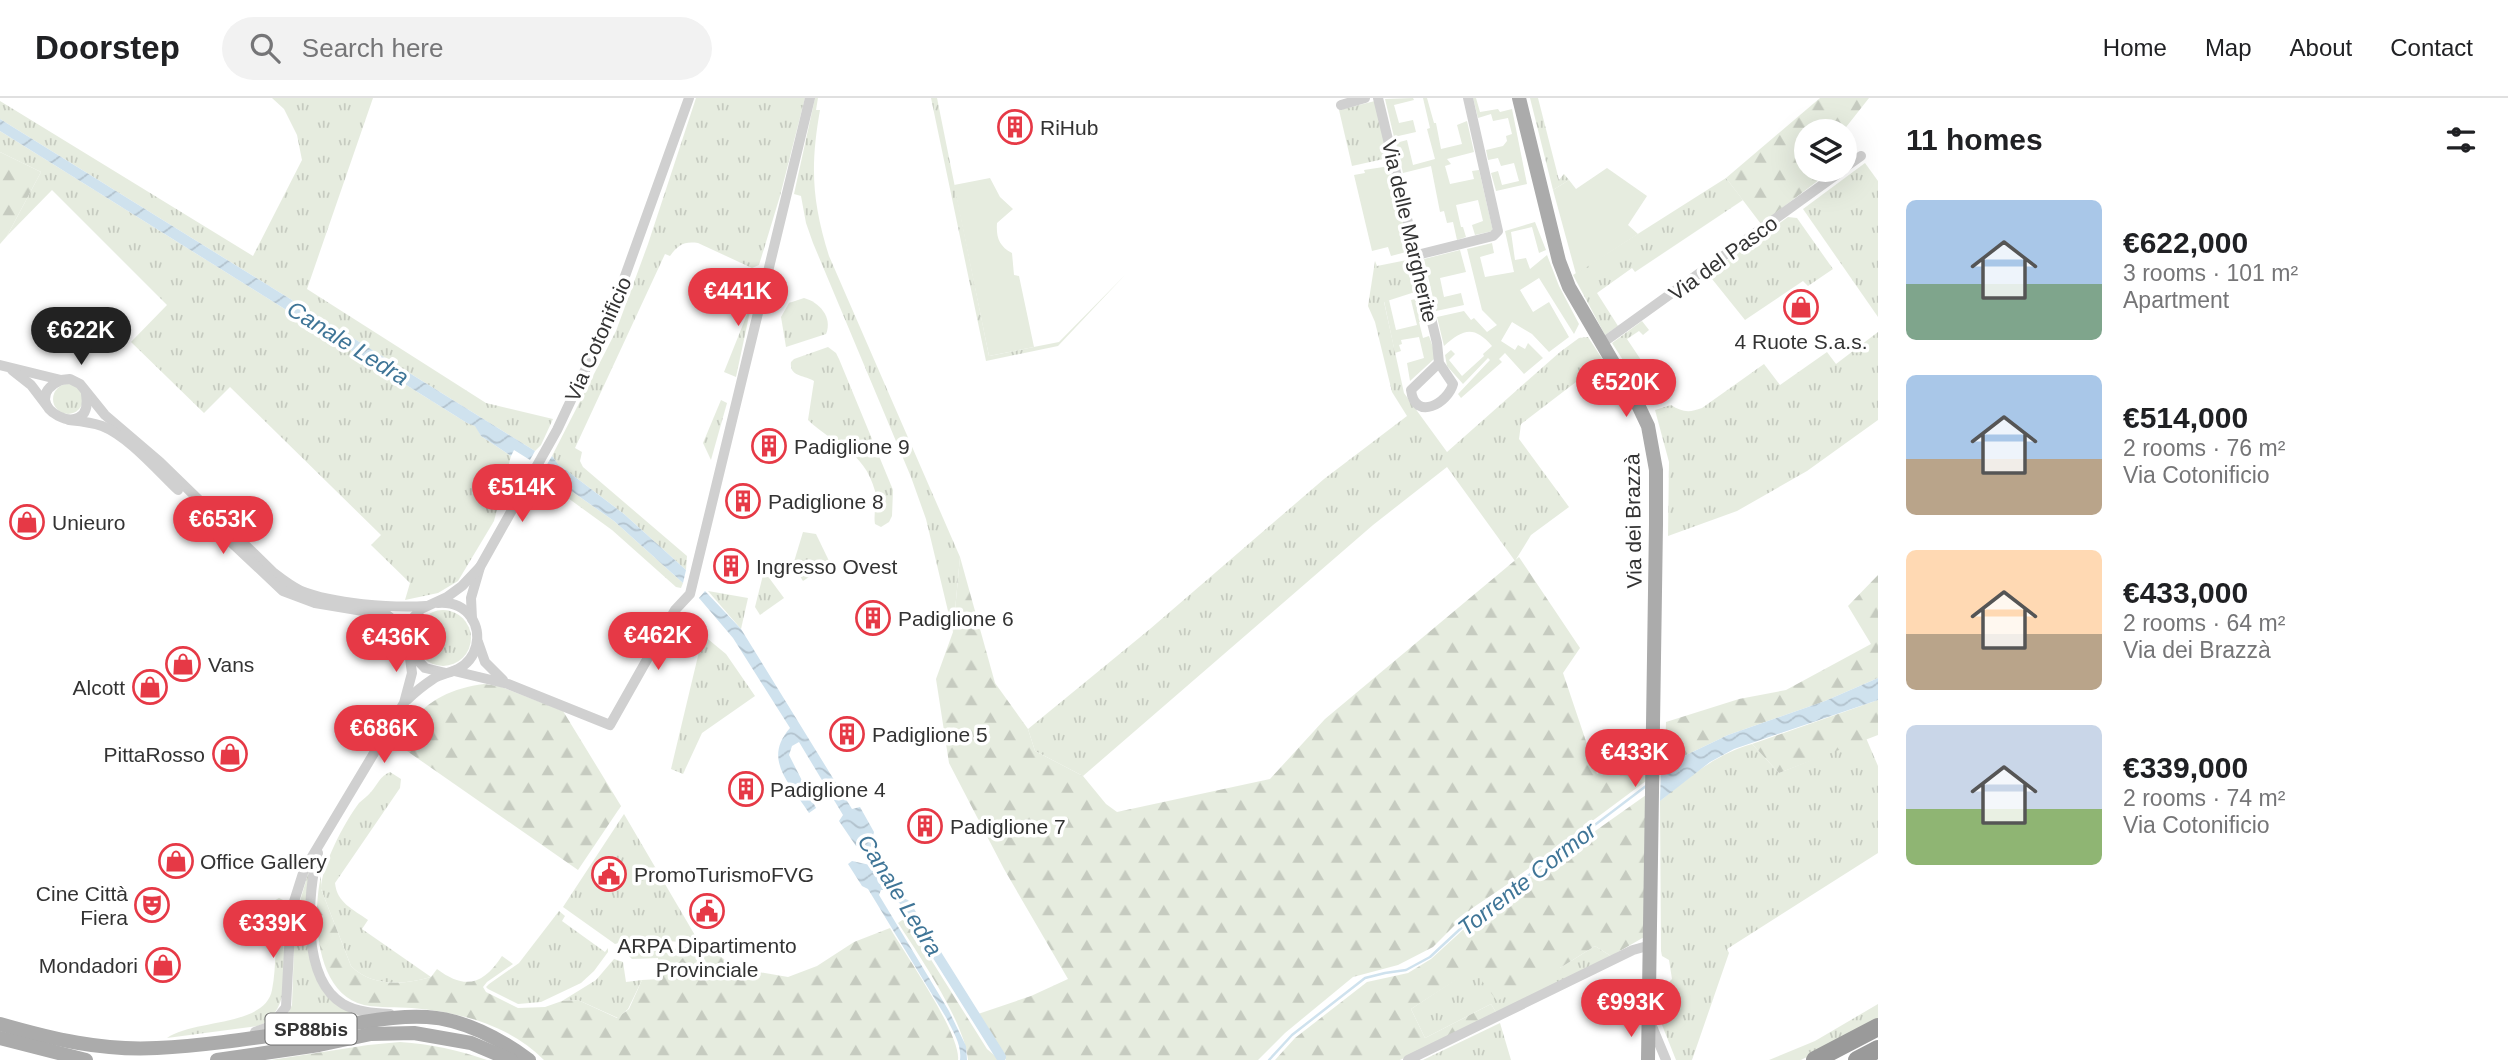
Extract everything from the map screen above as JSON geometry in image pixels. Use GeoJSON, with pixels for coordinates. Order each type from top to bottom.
{"type":"FeatureCollection","features":[{"type":"Feature","properties":{"kind":"highway"},"geometry":{"type":"LineString","coordinates":[[1815,1060],[1878,1027]]}},
{"type":"Feature","properties":{"kind":"highway"},"geometry":{"type":"LineString","coordinates":[[1857,1060],[1878,1049]]}},
{"type":"Feature","properties":{"kind":"main road","name":"Via dei Brazzà"},"geometry":{"type":"LineString","coordinates":[[1519,98],[1559,261],[1569,287],[1639,407],[1653,446],[1656,524],[1648,1060]]}},
{"type":"Feature","properties":{"kind":"main road","name":"SP88bis"},"geometry":{"type":"LineString","coordinates":[[0,1024],[65,1042],[108,1048],[194,1046],[376,1020],[428,1017],[478,1030],[529,1060]]}},
{"type":"Feature","properties":{"kind":"main road","name":"SP88bis"},"geometry":{"type":"LineString","coordinates":[[217,1060],[319,1045],[371,1034],[414,1033],[471,1043],[512,1060]]}},
{"type":"Feature","properties":{"kind":"main road"},"geometry":{"type":"LineString","coordinates":[[0,1038],[86,1060]]}},
{"type":"Feature","properties":{"kind":"street","name":"Via Cotonificio"},"geometry":{"type":"LineString","coordinates":[[508,684],[485,662],[477,640],[471,598],[480,567],[544,454],[611,315],[689,98]]}},
{"type":"Feature","properties":{"kind":"street"},"geometry":{"type":"LineString","coordinates":[[4,366],[31,385],[57,418],[102,426],[124,440],[283,591],[315,603],[379,612],[397,622],[419,664],[432,671],[508,684],[610,725],[675,610],[690,594],[810,98]]}},
{"type":"Feature","properties":{"kind":"street"},"geometry":{"type":"LineString","coordinates":[[1340,105],[1365,98]]}},
{"type":"Feature","properties":{"kind":"street","name":"Via delle Margherite"},"geometry":{"type":"LineString","coordinates":[[1378,98],[1417,255],[1439,363]]}},
{"type":"Feature","properties":{"kind":"street"},"geometry":{"type":"LineString","coordinates":[[1417,255],[1497,233],[1499,229],[1468,98]]}},
{"type":"Feature","properties":{"kind":"street","name":"Via del Pasco"},"geometry":{"type":"LineString","coordinates":[[1857,159],[1861,156]]}},
{"type":"Feature","properties":{"kind":"street","name":"Via del Pasco"},"geometry":{"type":"LineString","coordinates":[[1601,344],[1826,182]]}},
{"type":"Feature","properties":{"kind":"street"},"geometry":{"type":"LineString","coordinates":[[4,366],[76,382],[105,415],[160,462],[274,573],[293,587],[314,595],[404,607],[456,605],[472,619]]}},
{"type":"Feature","properties":{"kind":"street"},"geometry":{"type":"LineString","coordinates":[[48,407],[46,400],[50,388],[61,380]]}},
{"type":"Feature","properties":{"kind":"street"},"geometry":{"type":"LineString","coordinates":[[69,420],[85,410],[85,391]]}},
{"type":"Feature","properties":{"kind":"street","name":"Via Cotonificio"},"geometry":{"type":"LineString","coordinates":[[407,641],[412,619],[462,586],[480,567]]}},
{"type":"Feature","properties":{"kind":"street"},"geometry":{"type":"LineString","coordinates":[[404,703],[423,686],[468,662],[473,656],[477,640]]}},
{"type":"Feature","properties":{"kind":"street"},"geometry":{"type":"LineString","coordinates":[[194,1046],[265,1030],[283,1014],[288,999],[291,911],[300,880],[404,703],[412,673],[407,641]]}},
{"type":"Feature","properties":{"kind":"street"},"geometry":{"type":"LineString","coordinates":[[320,843],[310,884],[309,903],[316,962],[323,984],[342,1004],[358,1010],[428,1017]]}},
{"type":"Feature","properties":{"kind":"street"},"geometry":{"type":"LineString","coordinates":[[1408,1060],[1633,950],[1650,945]]}},
{"type":"Feature","properties":{"kind":"street"},"geometry":{"type":"LineString","coordinates":[[1650,1021],[1666,1060]]}},
{"type":"Feature","properties":{"kind":"street"},"geometry":{"type":"LineString","coordinates":[[34,1048],[60,1060]]}},
{"type":"Feature","properties":{"kind":"green space"},"geometry":{"type":"Polygon","coordinates":[[[272,98],[373,98],[307,289],[486,403],[553,419],[541,445],[535,451],[0,119],[0,101],[253,256],[302,160],[297,135],[284,109],[272,98]]]}},
{"type":"Feature","properties":{"kind":"green space"},"geometry":{"type":"Polygon","coordinates":[[[696,98],[805,98],[759,265],[752,268],[698,243],[685,243],[670,256],[665,254],[575,448],[582,452],[580,461],[583,467],[687,556],[686,570],[624,514],[558,464],[552,456],[616,331],[696,98]]]}},
{"type":"Feature","properties":{"kind":"green space"},"geometry":{"type":"Polygon","coordinates":[[[815,98],[818,98],[816,110],[820,110],[814,184],[823,236],[829,256],[960,557],[953,632],[926,519],[911,477],[813,243],[801,196],[794,194],[815,98]]]}},
{"type":"Feature","properties":{"kind":"green space"},"geometry":{"type":"Polygon","coordinates":[[[931,98],[937,98],[989,356],[1059,342],[1125,275],[1058,346],[986,361],[931,98]]]}},
{"type":"Feature","properties":{"kind":"green space"},"geometry":{"type":"Polygon","coordinates":[[[1423,98],[1427,98],[1436,123],[1441,149],[1462,144],[1457,125],[1467,121],[1474,152],[1447,159],[1451,164],[1445,166],[1450,184],[1474,179],[1472,171],[1479,170],[1493,231],[1475,235],[1472,225],[1483,221],[1478,200],[1456,205],[1466,237],[1457,240],[1453,222],[1447,223],[1444,211],[1440,212],[1431,166],[1403,173],[1396,143],[1407,140],[1413,165],[1435,159],[1423,98]]]}},
{"type":"Feature","properties":{"kind":"green space"},"geometry":{"type":"Polygon","coordinates":[[[1473,98],[1476,98],[1480,112],[1512,109],[1527,184],[1496,191],[1491,173],[1498,171],[1502,185],[1519,181],[1514,163],[1501,166],[1498,158],[1488,160],[1486,150],[1503,146],[1507,141],[1506,136],[1512,134],[1508,118],[1493,121],[1491,114],[1478,118],[1473,98]]]}},
{"type":"Feature","properties":{"kind":"green space"},"geometry":{"type":"Polygon","coordinates":[[[1530,98],[1538,98],[1559,180],[1564,174],[1569,180],[1553,190],[1530,98]]]}},
{"type":"Feature","properties":{"kind":"green space"},"geometry":{"type":"Polygon","coordinates":[[[1820,98],[1869,98],[1852,119],[1795,119],[1820,98]]]}},
{"type":"Feature","properties":{"kind":"green space"},"geometry":{"type":"Polygon","coordinates":[[[1385,99],[1414,100],[1394,105],[1399,123],[1413,120],[1416,132],[1394,137],[1385,99]]]}},
{"type":"Feature","properties":{"kind":"green space"},"geometry":{"type":"Polygon","coordinates":[[[1375,101],[1388,158],[1352,166],[1339,110],[1375,101]]]}},
{"type":"Feature","properties":{"kind":"green space"},"geometry":{"type":"Polygon","coordinates":[[[1794,120],[1794,182],[1816,182],[1761,224],[1726,178],[1794,120]]]}},
{"type":"Feature","properties":{"kind":"green space"},"geometry":{"type":"Polygon","coordinates":[[[0,131],[467,423],[476,426],[481,436],[511,456],[494,521],[458,581],[438,593],[405,600],[410,583],[371,545],[381,535],[230,387],[204,413],[131,342],[167,305],[52,190],[7,236],[41,172],[0,152],[0,131]]]}},
{"type":"Feature","properties":{"kind":"green space"},"geometry":{"type":"Polygon","coordinates":[[[0,152],[41,172],[7,236],[0,244],[0,152]]]}},
{"type":"Feature","properties":{"kind":"green space"},"geometry":{"type":"Polygon","coordinates":[[[1865,163],[1878,181],[1878,317],[1803,209],[1839,182],[1857,182],[1857,169],[1865,163]]]}},
{"type":"Feature","properties":{"kind":"green space"},"geometry":{"type":"Polygon","coordinates":[[[1390,166],[1410,251],[1391,256],[1388,247],[1372,251],[1354,175],[1365,173],[1364,170],[1390,166]]]}},
{"type":"Feature","properties":{"kind":"green space"},"geometry":{"type":"Polygon","coordinates":[[[1607,168],[1647,196],[1628,225],[1638,234],[1576,274],[1553,190],[1569,180],[1576,189],[1607,168]]]}},
{"type":"Feature","properties":{"kind":"green space"},"geometry":{"type":"Polygon","coordinates":[[[990,178],[1000,197],[1013,209],[997,223],[997,233],[1001,244],[1012,253],[1014,275],[1019,276],[1034,347],[989,356],[954,185],[990,178]]]}},
{"type":"Feature","properties":{"kind":"green space"},"geometry":{"type":"Polygon","coordinates":[[[1726,178],[1743,200],[1635,272],[1632,268],[1597,293],[1618,326],[1605,335],[1573,275],[1726,178]]]}},
{"type":"Feature","properties":{"kind":"green space"},"geometry":{"type":"Polygon","coordinates":[[[1788,217],[1797,218],[1833,269],[1808,286],[1803,281],[1745,320],[1708,274],[1788,217]]]}},
{"type":"Feature","properties":{"kind":"green space"},"geometry":{"type":"Polygon","coordinates":[[[1535,222],[1546,250],[1539,253],[1532,227],[1511,232],[1515,260],[1526,258],[1530,269],[1547,255],[1559,286],[1579,324],[1574,334],[1539,278],[1520,290],[1533,312],[1549,302],[1569,337],[1549,352],[1532,334],[1512,322],[1501,341],[1515,350],[1518,345],[1525,349],[1528,343],[1543,358],[1524,374],[1505,353],[1499,359],[1502,362],[1461,398],[1458,394],[1490,360],[1488,358],[1463,384],[1447,366],[1445,355],[1451,350],[1455,354],[1449,360],[1462,376],[1492,346],[1480,335],[1468,332],[1444,346],[1437,317],[1464,311],[1487,332],[1497,325],[1482,310],[1467,249],[1492,243],[1494,253],[1480,257],[1485,277],[1514,272],[1505,231],[1535,222]]]}},
{"type":"Feature","properties":{"kind":"green space"},"geometry":{"type":"Polygon","coordinates":[[[1460,250],[1466,272],[1440,278],[1444,297],[1461,293],[1464,305],[1436,311],[1424,259],[1460,250]]]}},
{"type":"Feature","properties":{"kind":"green space"},"geometry":{"type":"Polygon","coordinates":[[[1412,259],[1418,291],[1384,302],[1404,393],[1447,452],[1579,338],[1588,337],[1616,380],[1609,385],[1605,379],[1576,382],[1521,424],[1519,439],[1569,507],[1531,535],[1515,561],[1447,467],[1373,525],[1083,776],[1035,751],[1028,729],[1150,629],[1324,479],[1407,416],[1392,392],[1375,322],[1368,306],[1375,261],[1377,266],[1412,259]]]}},
{"type":"Feature","properties":{"kind":"green space"},"geometry":{"type":"Polygon","coordinates":[[[804,298],[823,311],[828,322],[826,334],[786,347],[781,317],[789,303],[804,298]]]}},
{"type":"Feature","properties":{"kind":"green space"},"geometry":{"type":"Polygon","coordinates":[[[1420,298],[1425,320],[1419,322],[1423,338],[1429,336],[1434,359],[1410,381],[1407,363],[1424,358],[1419,337],[1401,340],[1401,351],[1395,353],[1384,301],[1389,300],[1396,330],[1417,325],[1411,300],[1420,298]]]}},
{"type":"Feature","properties":{"kind":"green space"},"geometry":{"type":"Polygon","coordinates":[[[752,302],[736,377],[724,372],[752,302]]]}},
{"type":"Feature","properties":{"kind":"green space"},"geometry":{"type":"Polygon","coordinates":[[[1642,321],[1649,330],[1643,335],[1639,331],[1627,339],[1649,372],[1649,377],[1639,385],[1612,343],[1642,321]]]}},
{"type":"Feature","properties":{"kind":"green space"},"geometry":{"type":"Polygon","coordinates":[[[1878,332],[1878,420],[1807,471],[1737,511],[1668,536],[1669,462],[1655,410],[1671,405],[1686,411],[1702,408],[1764,364],[1780,385],[1827,352],[1836,364],[1878,332]]]}},
{"type":"Feature","properties":{"kind":"green space"},"geometry":{"type":"Polygon","coordinates":[[[828,347],[839,359],[893,490],[892,516],[889,522],[881,527],[875,524],[876,495],[864,466],[808,420],[814,381],[795,373],[791,367],[794,359],[828,347]]]}},
{"type":"Feature","properties":{"kind":"green space"},"geometry":{"type":"Polygon","coordinates":[[[68,384],[78,389],[83,399],[78,409],[68,414],[58,409],[53,399],[58,389],[68,384]]]}},
{"type":"Feature","properties":{"kind":"green space"},"geometry":{"type":"Polygon","coordinates":[[[721,400],[727,403],[711,460],[703,443],[721,400]]]}},
{"type":"Feature","properties":{"kind":"green space"},"geometry":{"type":"Polygon","coordinates":[[[543,471],[614,521],[683,583],[681,588],[676,587],[612,530],[539,477],[543,471]]]}},
{"type":"Feature","properties":{"kind":"green space"},"geometry":{"type":"Polygon","coordinates":[[[803,532],[816,534],[830,563],[803,581],[793,565],[803,532]]]}},
{"type":"Feature","properties":{"kind":"green space"},"geometry":{"type":"Polygon","coordinates":[[[960,557],[995,683],[1028,729],[1035,751],[1083,776],[1106,804],[1117,812],[1270,779],[1325,719],[1519,557],[1580,648],[1563,673],[1597,774],[1638,748],[1646,747],[1646,781],[1471,909],[1433,947],[1398,965],[1353,977],[1285,1033],[1258,1060],[1006,1060],[978,1014],[1031,996],[1068,979],[1004,869],[949,763],[936,679],[953,632],[960,557]]]}},
{"type":"Feature","properties":{"kind":"green space"},"geometry":{"type":"Polygon","coordinates":[[[764,571],[784,598],[760,615],[755,607],[764,571]]]}},
{"type":"Feature","properties":{"kind":"green space"},"geometry":{"type":"Polygon","coordinates":[[[1878,575],[1878,678],[1825,701],[1728,735],[1661,767],[1661,760],[1665,758],[1666,722],[1739,699],[1786,690],[1871,644],[1848,606],[1878,575]]]}},
{"type":"Feature","properties":{"kind":"green space"},"geometry":{"type":"Polygon","coordinates":[[[708,591],[748,598],[741,629],[708,591]]]}},
{"type":"Feature","properties":{"kind":"green space"},"geometry":{"type":"Polygon","coordinates":[[[438,610],[448,610],[463,618],[469,627],[469,649],[463,658],[448,666],[438,666],[420,654],[415,643],[415,633],[427,615],[438,610]]]}},
{"type":"Feature","properties":{"kind":"green space"},"geometry":{"type":"Polygon","coordinates":[[[703,635],[726,654],[755,696],[702,733],[683,774],[671,769],[703,635]]]}},
{"type":"Feature","properties":{"kind":"green space"},"geometry":{"type":"Polygon","coordinates":[[[484,684],[499,686],[563,711],[621,806],[578,870],[407,751],[405,736],[424,709],[442,696],[462,688],[484,684]]]}},
{"type":"Feature","properties":{"kind":"green space"},"geometry":{"type":"Polygon","coordinates":[[[1878,700],[1878,735],[1779,773],[1752,744],[1878,700]]]}},
{"type":"Feature","properties":{"kind":"green space"},"geometry":{"type":"Polygon","coordinates":[[[1866,738],[1878,766],[1878,853],[1727,949],[1729,953],[1692,1060],[1676,1060],[1662,1025],[1662,989],[1672,979],[1669,960],[1662,956],[1661,951],[1660,801],[1715,760],[1752,744],[1779,773],[1866,738]]]}},
{"type":"Feature","properties":{"kind":"green space"},"geometry":{"type":"Polygon","coordinates":[[[390,772],[401,779],[400,788],[335,883],[342,901],[368,920],[362,929],[431,977],[399,983],[369,978],[351,966],[321,889],[329,857],[347,821],[359,803],[381,778],[390,772]]]}},
{"type":"Feature","properties":{"kind":"green space"},"geometry":{"type":"Polygon","coordinates":[[[1646,795],[1646,936],[1611,956],[1595,946],[1497,1001],[1473,969],[1411,1009],[1425,1038],[1491,1004],[1497,1014],[1400,1060],[1275,1060],[1295,1038],[1367,982],[1408,973],[1431,959],[1488,907],[1646,795]]]}},
{"type":"Feature","properties":{"kind":"green space"},"geometry":{"type":"Polygon","coordinates":[[[624,814],[696,937],[679,942],[638,938],[615,944],[563,907],[624,814]]]}},
{"type":"Feature","properties":{"kind":"green space"},"geometry":{"type":"Polygon","coordinates":[[[310,867],[314,971],[324,993],[333,1002],[361,1017],[275,1029],[285,1019],[292,1005],[295,918],[310,867]]]}},
{"type":"Feature","properties":{"kind":"green space"},"geometry":{"type":"Polygon","coordinates":[[[321,876],[321,889],[351,966],[369,978],[378,981],[410,982],[431,977],[437,969],[456,980],[473,981],[488,973],[502,956],[513,964],[487,982],[483,987],[486,992],[518,1008],[545,1007],[562,1001],[578,1000],[617,1018],[629,1009],[642,980],[660,979],[701,941],[725,960],[747,970],[788,977],[817,966],[854,942],[890,928],[942,1014],[957,1048],[958,1060],[544,1060],[515,1038],[483,1022],[430,1010],[364,1005],[348,998],[335,986],[326,970],[321,951],[317,911],[321,876]]]}},
{"type":"Feature","properties":{"kind":"green space"},"geometry":{"type":"Polygon","coordinates":[[[279,898],[283,900],[286,909],[283,933],[284,988],[276,1011],[269,1020],[258,1026],[167,1038],[179,1032],[243,1016],[267,1002],[274,981],[279,913],[269,909],[272,902],[279,898]]]}},
{"type":"Feature","properties":{"kind":"green space"},"geometry":{"type":"Polygon","coordinates":[[[559,911],[565,916],[562,921],[605,952],[608,948],[594,971],[581,983],[541,1002],[518,1004],[488,989],[486,987],[489,984],[519,963],[559,911]]]}},
{"type":"Feature","properties":{"kind":"green space"},"geometry":{"type":"Polygon","coordinates":[[[905,918],[987,1049],[1000,1060],[968,1060],[959,1027],[950,1009],[898,923],[905,918]]]}},
{"type":"Feature","properties":{"kind":"green space"},"geometry":{"type":"Polygon","coordinates":[[[701,941],[660,979],[658,958],[632,959],[627,954],[629,949],[640,945],[677,949],[701,941]]]}},
{"type":"Feature","properties":{"kind":"green space"},"geometry":{"type":"Polygon","coordinates":[[[1595,946],[1611,956],[1497,1014],[1491,1004],[1425,1038],[1411,1009],[1473,968],[1560,968],[1595,946]]]}},
{"type":"Feature","properties":{"kind":"green space"},"geometry":{"type":"Polygon","coordinates":[[[614,959],[623,962],[626,982],[642,980],[628,1009],[618,1018],[578,1000],[562,1001],[596,980],[614,959]]]}},
{"type":"Feature","properties":{"kind":"green space"},"geometry":{"type":"Polygon","coordinates":[[[1878,1004],[1878,1020],[1801,1060],[1769,1060],[1815,1041],[1878,1004]]]}},
{"type":"Feature","properties":{"kind":"green space"},"geometry":{"type":"Polygon","coordinates":[[[1500,1023],[1511,1060],[1423,1060],[1500,1023]]]}},
{"type":"Feature","properties":{"kind":"green space"},"geometry":{"type":"Polygon","coordinates":[[[400,1042],[444,1048],[487,1060],[271,1060],[368,1045],[400,1042]]]}},
{"type":"Feature","properties":{"kind":"water"},"geometry":{"type":"Polygon","coordinates":[[[0,119],[535,451],[530,460],[514,450],[511,456],[481,436],[475,426],[0,131],[0,119]]]}},
{"type":"Feature","properties":{"kind":"water"},"geometry":{"type":"Polygon","coordinates":[[[552,456],[558,464],[624,514],[686,570],[683,583],[614,521],[543,471],[552,456]]]}},
{"type":"Feature","properties":{"kind":"water"},"geometry":{"type":"Polygon","coordinates":[[[705,591],[741,629],[852,809],[860,807],[874,832],[871,845],[913,911],[908,914],[889,890],[881,890],[879,895],[949,1011],[966,1046],[967,1060],[960,1060],[958,1044],[947,1019],[868,889],[862,886],[848,864],[852,861],[879,867],[867,847],[856,846],[839,821],[843,815],[799,742],[792,746],[789,755],[816,808],[809,813],[787,781],[778,751],[790,728],[733,638],[699,598],[705,591]]]}},
{"type":"Feature","properties":{"kind":"water"},"geometry":{"type":"Polygon","coordinates":[[[1878,678],[1878,700],[1734,749],[1710,762],[1660,801],[1661,767],[1728,735],[1825,701],[1878,678]]]}},
{"type":"Feature","properties":{"kind":"waterway","name":"Torrente Cormor"},"geometry":{"type":"LineString","coordinates":[[1269,1060],[1292,1035],[1365,978],[1406,970],[1430,957],[1486,905],[1646,786]]}},
{"type":"Feature","properties":{"kind":"waterway","name":"Canale Ledra"},"geometry":{"type":"LineString","coordinates":[[905,904],[1001,1057]]}},
{"type":"Feature","properties":{"kind":"place","name":"RiHub"},"geometry":{"type":"Point","coordinates":[1015,127]}},
{"type":"Feature","properties":{"kind":"place","name":"4 Ruote S.a.s."},"geometry":{"type":"Point","coordinates":[1801,307]}},
{"type":"Feature","properties":{"kind":"place","name":"Padiglione 9"},"geometry":{"type":"Point","coordinates":[769,446]}},
{"type":"Feature","properties":{"kind":"place","name":"Padiglione 8"},"geometry":{"type":"Point","coordinates":[743,501]}},
{"type":"Feature","properties":{"kind":"place","name":"Unieuro"},"geometry":{"type":"Point","coordinates":[27,522]}},
{"type":"Feature","properties":{"kind":"place","name":"Ingresso Ovest"},"geometry":{"type":"Point","coordinates":[731,566]}},
{"type":"Feature","properties":{"kind":"place","name":"Padiglione 6"},"geometry":{"type":"Point","coordinates":[873,618]}},
{"type":"Feature","properties":{"kind":"place","name":"Vans"},"geometry":{"type":"Point","coordinates":[183,664]}},
{"type":"Feature","properties":{"kind":"place","name":"Alcott"},"geometry":{"type":"Point","coordinates":[150,687]}},
{"type":"Feature","properties":{"kind":"place","name":"Padiglione 5"},"geometry":{"type":"Point","coordinates":[847,734]}},
{"type":"Feature","properties":{"kind":"place","name":"PittaRosso"},"geometry":{"type":"Point","coordinates":[230,754]}},
{"type":"Feature","properties":{"kind":"place","name":"Padiglione 4"},"geometry":{"type":"Point","coordinates":[746,789]}},
{"type":"Feature","properties":{"kind":"place","name":"Padiglione 7"},"geometry":{"type":"Point","coordinates":[925,826]}},
{"type":"Feature","properties":{"kind":"place","name":"Office Gallery"},"geometry":{"type":"Point","coordinates":[176,861]}},
{"type":"Feature","properties":{"kind":"place","name":"PromoTurismoFVG"},"geometry":{"type":"Point","coordinates":[609,874]}},
{"type":"Feature","properties":{"kind":"place","name":"Cine Città Fiera"},"geometry":{"type":"Point","coordinates":[152,905]}},
{"type":"Feature","properties":{"kind":"place","name":"ARPA Dipartimento Provinciale"},"geometry":{"type":"Point","coordinates":[707,911]}},
{"type":"Feature","properties":{"kind":"place","name":"Mondadori"},"geometry":{"type":"Point","coordinates":[163,965]}}]}
